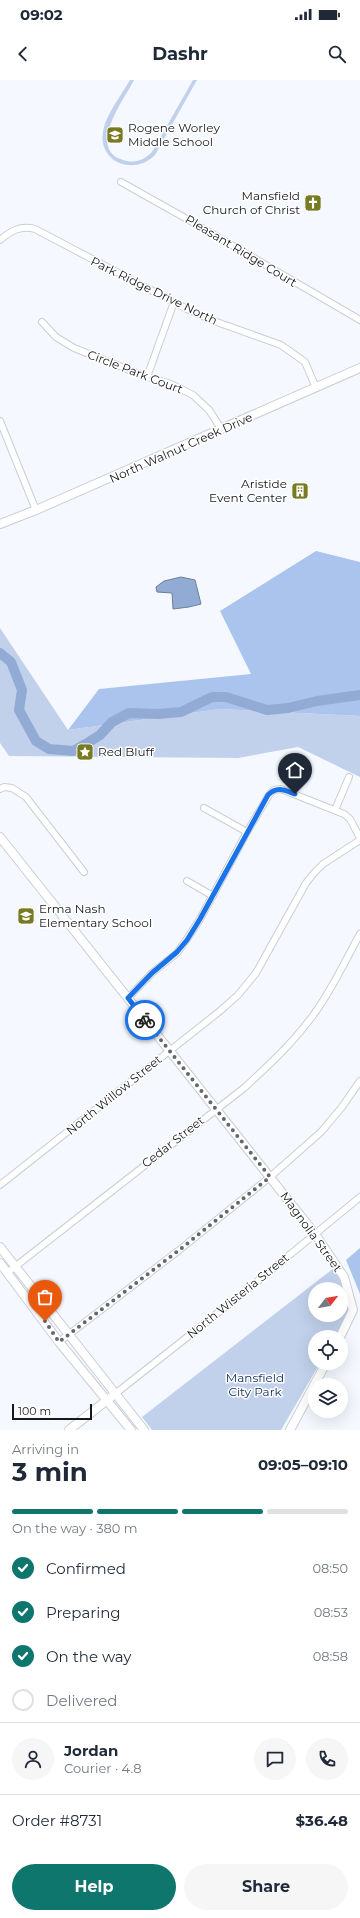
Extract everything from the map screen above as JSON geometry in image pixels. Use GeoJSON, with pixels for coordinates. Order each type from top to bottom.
{"type":"FeatureCollection","features":[{"type":"Feature","properties":{"kind":"main road","name":"North Walnut Creek Drive"},"geometry":{"type":"LineString","coordinates":[[0,524],[222,430],[360,368]]}},
{"type":"Feature","properties":{"kind":"main road","name":"Magnolia Street"},"geometry":{"type":"LineString","coordinates":[[0,837],[315,1234],[344,1277],[356,1311],[344,1330]]}},
{"type":"Feature","properties":{"kind":"main road"},"geometry":{"type":"LineString","coordinates":[[0,1247],[144,1430]]}},
{"type":"Feature","properties":{"kind":"main road"},"geometry":{"type":"LineString","coordinates":[[0,1263],[59,1342],[131,1430]]}},
{"type":"Feature","properties":{"kind":"main road"},"geometry":{"type":"LineString","coordinates":[[290,1430],[322,1370]]}},
{"type":"Feature","properties":{"kind":"main road"},"geometry":{"type":"LineString","coordinates":[[69,1430],[115,1394]]}},
{"type":"Feature","properties":{"kind":"street","name":"Pleasant Ridge Court"},"geometry":{"type":"LineString","coordinates":[[121,182],[187,218],[360,320]]}},
{"type":"Feature","properties":{"kind":"street","name":"Park Ridge Drive North"},"geometry":{"type":"LineString","coordinates":[[0,240],[11,231],[20,228],[34,229],[174,302],[214,321],[281,345],[305,362],[316,388]]}},
{"type":"Feature","properties":{"kind":"street"},"geometry":{"type":"LineString","coordinates":[[147,377],[174,302]]}},
{"type":"Feature","properties":{"kind":"street","name":"Circle Park Court"},"geometry":{"type":"LineString","coordinates":[[42,322],[56,337],[74,348],[147,377],[171,384],[193,395],[209,410],[222,430]]}},
{"type":"Feature","properties":{"kind":"street"},"geometry":{"type":"LineString","coordinates":[[0,421],[36,510]]}},
{"type":"Feature","properties":{"kind":"street"},"geometry":{"type":"LineString","coordinates":[[335,810],[349,777]]}},
{"type":"Feature","properties":{"kind":"street"},"geometry":{"type":"LineString","coordinates":[[0,789],[4,787],[12,788],[26,797],[84,872]]}},
{"type":"Feature","properties":{"kind":"street"},"geometry":{"type":"LineString","coordinates":[[128,998],[152,973],[177,952],[200,919],[268,795],[274,790],[281,789],[344,814],[350,819],[360,839]]}},
{"type":"Feature","properties":{"kind":"street"},"geometry":{"type":"LineString","coordinates":[[204,808],[247,832]]}},
{"type":"Feature","properties":{"kind":"street","name":"North Willow Street"},"geometry":{"type":"LineString","coordinates":[[0,1185],[170,1051],[238,995],[256,973],[306,883],[323,864],[360,839]]}},
{"type":"Feature","properties":{"kind":"street"},"geometry":{"type":"LineString","coordinates":[[188,881],[213,896]]}},
{"type":"Feature","properties":{"kind":"street","name":"Cedar Street"},"geometry":{"type":"LineString","coordinates":[[7,1273],[216,1109],[272,1062],[313,1015],[360,934]]}},
{"type":"Feature","properties":{"kind":"street"},"geometry":{"type":"LineString","coordinates":[[59,1342],[178,1251],[270,1177],[321,1132],[342,1107],[360,1081]]}},
{"type":"Feature","properties":{"kind":"street","name":"North Wisteria Street"},"geometry":{"type":"LineString","coordinates":[[115,1394],[247,1290],[360,1197]]}},
{"type":"Feature","properties":{"kind":"green space"},"geometry":{"type":"Polygon","coordinates":[[[130,80],[134,80],[116,112],[108,137],[109,147],[115,156],[127,161],[141,160],[152,152],[193,80],[197,80],[155,155],[138,165],[120,163],[112,158],[106,152],[103,143],[104,126],[110,112],[130,80]]]}},
{"type":"Feature","properties":{"kind":"green space"},"geometry":{"type":"Polygon","coordinates":[[[0,628],[68,730],[220,709],[360,716],[360,777],[298,747],[238,758],[9,756],[0,743],[0,628]]]}},
{"type":"Feature","properties":{"kind":"green space","name":"Mansfield City Park"},"geometry":{"type":"Polygon","coordinates":[[[334,1268],[341,1282],[316,1282],[334,1268]]]}},
{"type":"Feature","properties":{"kind":"green space","name":"Mansfield City Park"},"geometry":{"type":"Polygon","coordinates":[[[308,1288],[308,1322],[343,1322],[339,1330],[308,1330],[308,1370],[316,1370],[311,1378],[308,1378],[308,1384],[281,1430],[152,1430],[142,1417],[308,1288]]]}},
{"type":"Feature","properties":{"kind":"green space","name":"Mansfield City Park"},"geometry":{"type":"Polygon","coordinates":[[[348,1302],[350,1310],[348,1314],[348,1302]]]}},
{"type":"Feature","properties":{"kind":"shaded area"},"geometry":{"type":"Polygon","coordinates":[[[316,551],[360,562],[360,716],[220,709],[68,730],[99,689],[251,674],[220,611],[316,551]]]}},
{"type":"Feature","properties":{"kind":"shaded area"},"geometry":{"type":"Polygon","coordinates":[[[181,577],[195,580],[201,604],[173,609],[172,593],[157,592],[156,587],[164,581],[181,577]]]}},
{"type":"Feature","properties":{"kind":"shaded area"},"geometry":{"type":"Polygon","coordinates":[[[360,1248],[360,1294],[346,1260],[360,1248]]]}},
{"type":"Feature","properties":{"kind":"waterway"},"geometry":{"type":"LineString","coordinates":[[0,653],[11,662],[22,690],[19,710],[36,741],[49,749],[73,751],[100,735],[112,722],[129,713],[158,714],[181,712],[212,697],[226,697],[267,710],[288,708],[317,701],[360,695]]}},
{"type":"Feature","properties":{"kind":"way so far"},"geometry":{"type":"LineString","coordinates":[[45,1321],[59,1342],[178,1251],[270,1177],[145,1020]]}},
{"type":"Feature","properties":{"kind":"place","name":"Rogene Worley Middle School"},"geometry":{"type":"Point","coordinates":[115,135]}},
{"type":"Feature","properties":{"kind":"place","name":"Mansfield Church of Christ"},"geometry":{"type":"Point","coordinates":[313,203]}},
{"type":"Feature","properties":{"kind":"place","name":"Aristide Event Center"},"geometry":{"type":"Point","coordinates":[300,491]}},
{"type":"Feature","properties":{"kind":"place","name":"Red Bluff"},"geometry":{"type":"Point","coordinates":[85,752]}},
{"type":"Feature","properties":{"kind":"place","name":"Erma Nash Elementary School"},"geometry":{"type":"Point","coordinates":[26,916]}},
{"type":"Feature","properties":{"kind":"route"},"geometry":{"type":"LineString","coordinates":[[145,1020],[128,998],[152,973],[177,952],[187,940],[213,896],[268,795],[274,790],[281,789],[295,794]]}}]}
